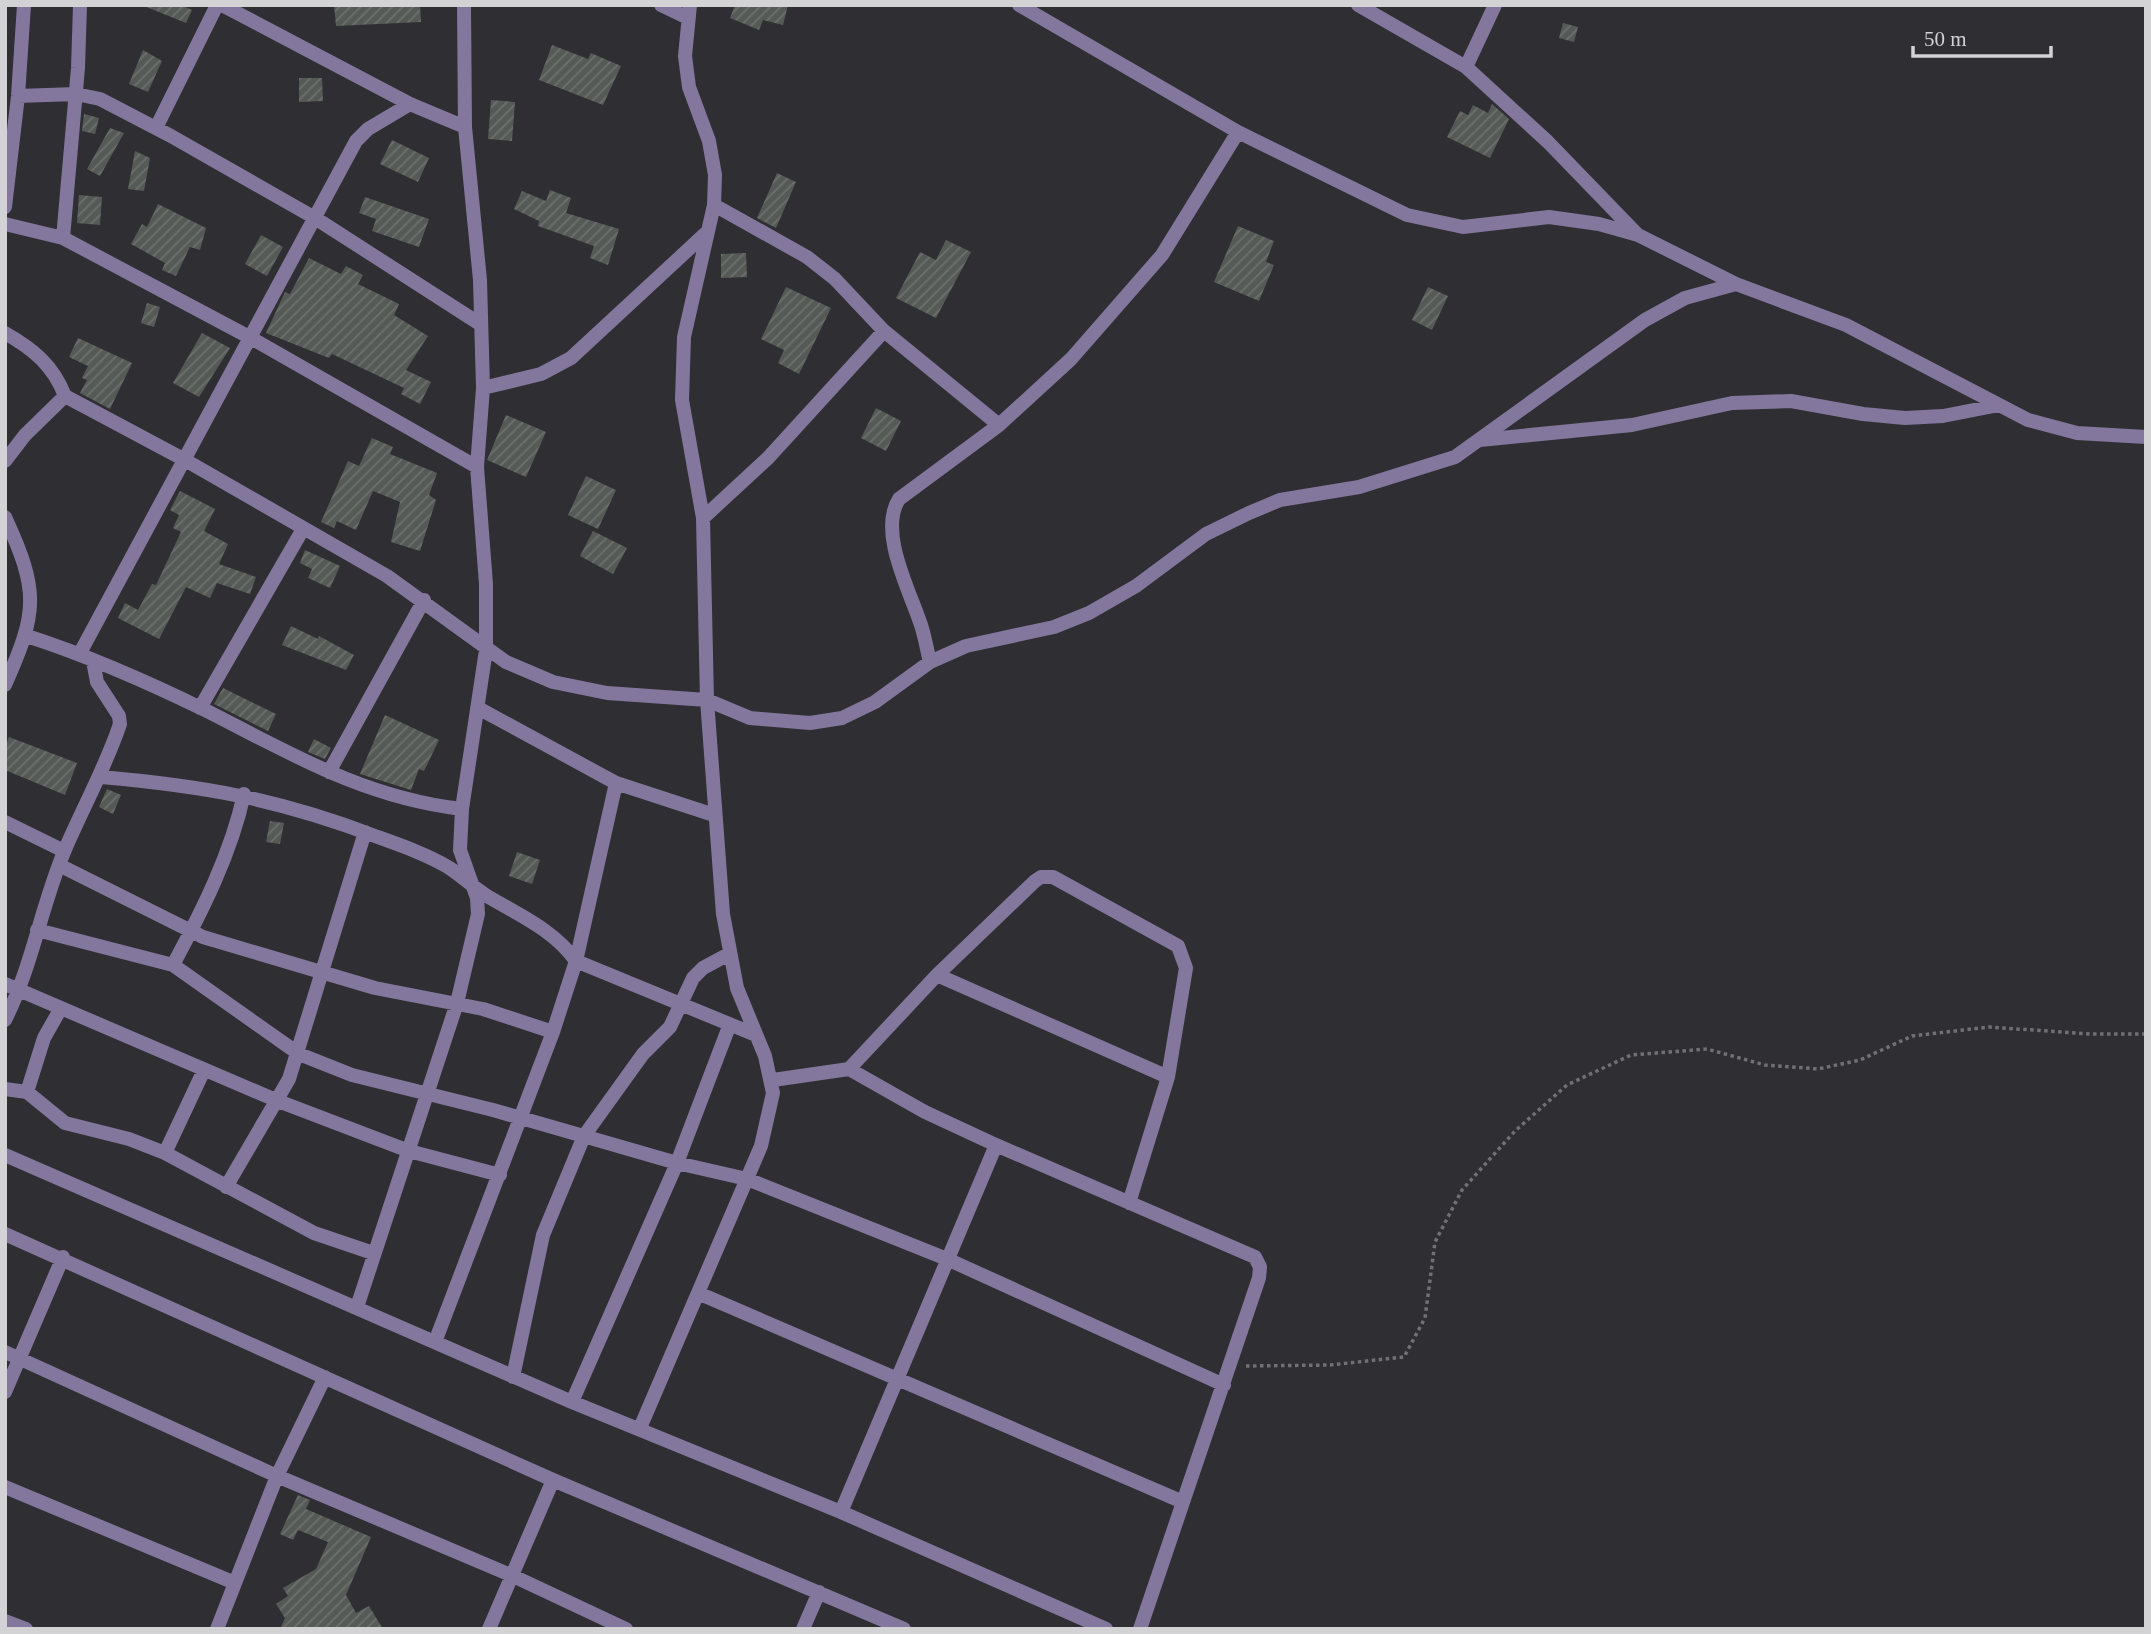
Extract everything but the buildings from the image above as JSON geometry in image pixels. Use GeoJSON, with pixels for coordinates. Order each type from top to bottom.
{"type":"FeatureCollection","features":[{"type":"Feature","properties":{"kind":"street"},"geometry":{"type":"LineString","coordinates":[[5,207],[18,96],[24,5]]}},
{"type":"Feature","properties":{"kind":"street"},"geometry":{"type":"LineString","coordinates":[[63,238],[76,94],[80,5]]}},
{"type":"Feature","properties":{"kind":"street"},"geometry":{"type":"LineString","coordinates":[[156,128],[219,5],[410,104],[465,127]]}},
{"type":"Feature","properties":{"kind":"street"},"geometry":{"type":"LineString","coordinates":[[357,1307],[457,1003],[478,914],[474,888],[460,850],[462,808],[486,650],[486,584],[477,467],[483,388],[480,280],[465,127],[464,5]]}},
{"type":"Feature","properties":{"kind":"street"},"geometry":{"type":"LineString","coordinates":[[640,1428],[747,1179],[771,1111],[773,1080],[737,988],[729,954],[714,815],[707,700],[703,518],[682,400],[684,337],[699,277],[705,234],[714,205],[715,175],[709,141],[689,87],[685,56],[689,12],[661,5]]}},
{"type":"Feature","properties":{"kind":"street"},"geometry":{"type":"LineString","coordinates":[[1019,5],[1238,132],[1407,215],[1463,227],[1549,217],[1599,224],[1639,235],[1736,284],[1846,325],[2028,420],[2077,433],[2146,437]]}},
{"type":"Feature","properties":{"kind":"street"},"geometry":{"type":"LineString","coordinates":[[1358,5],[1466,67],[1548,142],[1639,235]]}},
{"type":"Feature","properties":{"kind":"street"},"geometry":{"type":"LineString","coordinates":[[1466,67],[1495,5]]}},
{"type":"Feature","properties":{"kind":"street"},"geometry":{"type":"LineString","coordinates":[[18,96],[76,94],[100,99],[315,218],[480,324]]}},
{"type":"Feature","properties":{"kind":"street"},"geometry":{"type":"LineString","coordinates":[[80,653],[356,141],[368,129],[410,104]]}},
{"type":"Feature","properties":{"kind":"street"},"geometry":{"type":"LineString","coordinates":[[930,662],[921,626],[896,554],[893,509],[899,499],[999,425],[1071,359],[1162,255],[1238,132]]}},
{"type":"Feature","properties":{"kind":"street"},"geometry":{"type":"LineString","coordinates":[[714,205],[807,257],[835,279],[884,331],[999,425]]}},
{"type":"Feature","properties":{"kind":"street"},"geometry":{"type":"LineString","coordinates":[[5,224],[63,238],[251,338],[477,467]]}},
{"type":"Feature","properties":{"kind":"street"},"geometry":{"type":"LineString","coordinates":[[483,388],[541,374],[571,358],[705,234]]}},
{"type":"Feature","properties":{"kind":"street"},"geometry":{"type":"LineString","coordinates":[[5,333],[46,362],[57,377],[65,396],[185,460],[424,600],[486,650],[554,682],[607,693],[707,700],[750,718],[810,723],[842,718],[875,702],[930,662],[966,646],[1054,627],[1089,613],[1136,586],[1206,534],[1280,500],[1359,487],[1455,457],[1645,320],[1685,298],[1736,284]]}},
{"type":"Feature","properties":{"kind":"street"},"geometry":{"type":"LineString","coordinates":[[703,518],[768,458],[884,331]]}},
{"type":"Feature","properties":{"kind":"street"},"geometry":{"type":"LineString","coordinates":[[5,461],[25,435],[65,396]]}},
{"type":"Feature","properties":{"kind":"street"},"geometry":{"type":"LineString","coordinates":[[1480,440],[1632,425],[1732,403],[1791,401],[1863,414],[1905,418],[1943,416],[2000,405]]}},
{"type":"Feature","properties":{"kind":"street"},"geometry":{"type":"LineString","coordinates":[[5,517],[32,587],[27,636],[5,685]]}},
{"type":"Feature","properties":{"kind":"street"},"geometry":{"type":"LineString","coordinates":[[200,708],[303,529]]}},
{"type":"Feature","properties":{"kind":"street"},"geometry":{"type":"LineString","coordinates":[[329,772],[424,600]]}},
{"type":"Feature","properties":{"kind":"street"},"geometry":{"type":"LineString","coordinates":[[27,636],[80,653],[200,708],[329,772],[400,799],[462,808]]}},
{"type":"Feature","properties":{"kind":"street"},"geometry":{"type":"LineString","coordinates":[[5,1020],[20,990],[62,858],[101,777],[120,724],[119,716],[97,682],[93,661]]}},
{"type":"Feature","properties":{"kind":"street"},"geometry":{"type":"LineString","coordinates":[[478,708],[616,783],[714,815]]}},
{"type":"Feature","properties":{"kind":"street"},"geometry":{"type":"LineString","coordinates":[[101,777],[174,783],[244,794],[309,811],[365,832],[446,866],[474,888],[557,938],[576,961],[756,1035]]}},
{"type":"Feature","properties":{"kind":"street"},"geometry":{"type":"LineString","coordinates":[[435,1342],[523,1118],[576,961],[616,783]]}},
{"type":"Feature","properties":{"kind":"street"},"geometry":{"type":"LineString","coordinates":[[173,965],[225,857],[244,794]]}},
{"type":"Feature","properties":{"kind":"street"},"geometry":{"type":"LineString","coordinates":[[5,822],[190,933],[375,988],[457,1003],[553,1032]]}},
{"type":"Feature","properties":{"kind":"street"},"geometry":{"type":"LineString","coordinates":[[226,1188],[278,1101],[299,1054],[365,832]]}},
{"type":"Feature","properties":{"kind":"street"},"geometry":{"type":"LineString","coordinates":[[849,1069],[937,975],[1035,881],[1041,877],[1053,877],[1178,946],[1186,968],[1168,1077],[1129,1203]]}},
{"type":"Feature","properties":{"kind":"street"},"geometry":{"type":"LineString","coordinates":[[37,930],[173,965],[299,1054],[352,1075],[523,1118],[677,1163],[747,1179],[947,1259],[1224,1385]]}},
{"type":"Feature","properties":{"kind":"street"},"geometry":{"type":"LineString","coordinates":[[513,1377],[543,1235],[584,1136],[643,1054],[670,1027],[693,978],[702,968],[729,954]]}},
{"type":"Feature","properties":{"kind":"street"},"geometry":{"type":"LineString","coordinates":[[937,975],[1168,1077]]}},
{"type":"Feature","properties":{"kind":"street"},"geometry":{"type":"LineString","coordinates":[[5,984],[278,1101],[409,1151],[500,1175]]}},
{"type":"Feature","properties":{"kind":"street"},"geometry":{"type":"LineString","coordinates":[[27,1092],[44,1038],[61,1008]]}},
{"type":"Feature","properties":{"kind":"street"},"geometry":{"type":"LineString","coordinates":[[572,1402],[677,1163],[730,1024]]}},
{"type":"Feature","properties":{"kind":"street"},"geometry":{"type":"LineString","coordinates":[[165,1153],[204,1069]]}},
{"type":"Feature","properties":{"kind":"street"},"geometry":{"type":"LineString","coordinates":[[773,1080],[849,1069],[925,1112],[996,1145],[1255,1257],[1259,1278],[1140,1629]]}},
{"type":"Feature","properties":{"kind":"street"},"geometry":{"type":"LineString","coordinates":[[5,1089],[27,1092],[65,1123],[129,1139],[165,1153],[314,1233],[373,1253]]}},
{"type":"Feature","properties":{"kind":"street"},"geometry":{"type":"LineString","coordinates":[[841,1512],[996,1145]]}},
{"type":"Feature","properties":{"kind":"street"},"geometry":{"type":"LineString","coordinates":[[5,1155],[513,1377],[841,1512],[1106,1629]]}},
{"type":"Feature","properties":{"kind":"street"},"geometry":{"type":"LineString","coordinates":[[5,1234],[63,1257],[553,1480],[904,1629]]}},
{"type":"Feature","properties":{"kind":"street"},"geometry":{"type":"LineString","coordinates":[[5,1392],[63,1257]]}},
{"type":"Feature","properties":{"kind":"street"},"geometry":{"type":"LineString","coordinates":[[698,1293],[1183,1502]]}},
{"type":"Feature","properties":{"kind":"street"},"geometry":{"type":"LineString","coordinates":[[5,1352],[277,1476],[513,1576],[626,1629]]}},
{"type":"Feature","properties":{"kind":"street"},"geometry":{"type":"LineString","coordinates":[[217,1629],[277,1476],[325,1377]]}},
{"type":"Feature","properties":{"kind":"street"},"geometry":{"type":"LineString","coordinates":[[489,1629],[553,1480]]}},
{"type":"Feature","properties":{"kind":"street"},"geometry":{"type":"LineString","coordinates":[[5,1488],[234,1583]]}},
{"type":"Feature","properties":{"kind":"street"},"geometry":{"type":"LineString","coordinates":[[803,1629],[819,1592]]}},
{"type":"Feature","properties":{"kind":"street"},"geometry":{"type":"LineString","coordinates":[[5,1620],[26,1629]]}},
{"type":"Feature","properties":{"kind":"path"},"geometry":{"type":"LineString","coordinates":[[1230,1366],[1330,1365],[1404,1357],[1425,1318],[1435,1242],[1462,1190],[1515,1131],[1567,1085],[1631,1055],[1707,1049],[1765,1065],[1818,1069],[1860,1060],[1912,1036],[1989,1027],[2090,1034],[2146,1034]]}}]}
